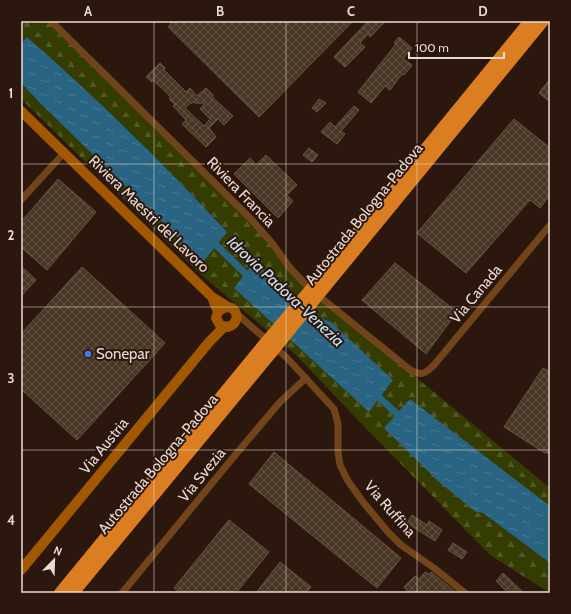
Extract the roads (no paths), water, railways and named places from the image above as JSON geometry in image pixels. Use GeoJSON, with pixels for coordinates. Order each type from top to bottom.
{"type":"FeatureCollection","features":[{"type":"Feature","properties":{"kind":"highway","name":"Autostrada Bologna-Padova"},"geometry":{"type":"LineString","coordinates":[[320,285],[530,21]]}},
{"type":"Feature","properties":{"kind":"highway","name":"Autostrada Bologna-Padova"},"geometry":{"type":"LineString","coordinates":[[60,593],[543,21]]}},
{"type":"Feature","properties":{"kind":"highway","name":"Autostrada Bologna-Padova"},"geometry":{"type":"LineString","coordinates":[[73,593],[266,350]]}},
{"type":"Feature","properties":{"kind":"street","name":"Riviera Francia"},"geometry":{"type":"LineString","coordinates":[[51,21],[250,218],[272,243],[290,268],[309,288],[408,369],[418,374]]}},
{"type":"Feature","properties":{"kind":"street","name":"Riviera Maestri del Lavoro"},"geometry":{"type":"LineString","coordinates":[[21,111],[212,297],[232,310],[287,358],[334,408],[338,424],[338,452],[340,465]]}},
{"type":"Feature","properties":{"kind":"street"},"geometry":{"type":"LineString","coordinates":[[21,200],[64,153]]}},
{"type":"Feature","properties":{"kind":"street","name":"Via Canada"},"geometry":{"type":"LineString","coordinates":[[418,374],[426,372],[434,365],[550,225]]}},
{"type":"Feature","properties":{"kind":"street","name":"Riviera Maestri del Lavoro"},"geometry":{"type":"LineString","coordinates":[[212,297],[220,320]]}},
{"type":"Feature","properties":{"kind":"street"},"geometry":{"type":"LineString","coordinates":[[234,324],[237,319],[232,310],[222,308],[220,320],[231,326],[234,324],[250,326]]}},
{"type":"Feature","properties":{"kind":"street","name":"Via Austria"},"geometry":{"type":"LineString","coordinates":[[21,570],[210,341],[220,320]]}},
{"type":"Feature","properties":{"kind":"street","name":"Via Svezia"},"geometry":{"type":"LineString","coordinates":[[122,593],[280,402],[306,378]]}},
{"type":"Feature","properties":{"kind":"street","name":"Via Ruffina"},"geometry":{"type":"LineString","coordinates":[[340,465],[348,481],[363,502],[388,532],[401,545],[434,568],[465,593]]}},
{"type":"Feature","properties":{"kind":"water"},"geometry":{"type":"Polygon","coordinates":[[[27,37],[130,132],[227,232],[203,262],[21,83],[21,43],[27,37]]]}},
{"type":"Feature","properties":{"kind":"water"},"geometry":{"type":"Polygon","coordinates":[[[255,261],[312,314],[331,322],[393,380],[369,412],[234,288],[255,261]]]}},
{"type":"Feature","properties":{"kind":"water"},"geometry":{"type":"Polygon","coordinates":[[[410,399],[550,506],[550,563],[483,513],[476,512],[439,482],[384,428],[410,399]]]}},
{"type":"Feature","properties":{"kind":"waterway","name":"Idrovia Padova-Venezia"},"geometry":{"type":"LineString","coordinates":[[210,239],[251,279]]}},
{"type":"Feature","properties":{"kind":"waterway","name":"Idrovia Padova-Venezia"},"geometry":{"type":"LineString","coordinates":[[373,392],[404,420]]}},
{"type":"Feature","properties":{"kind":"place","name":"Sonepar"},"geometry":{"type":"Point","coordinates":[88,354]}}]}
